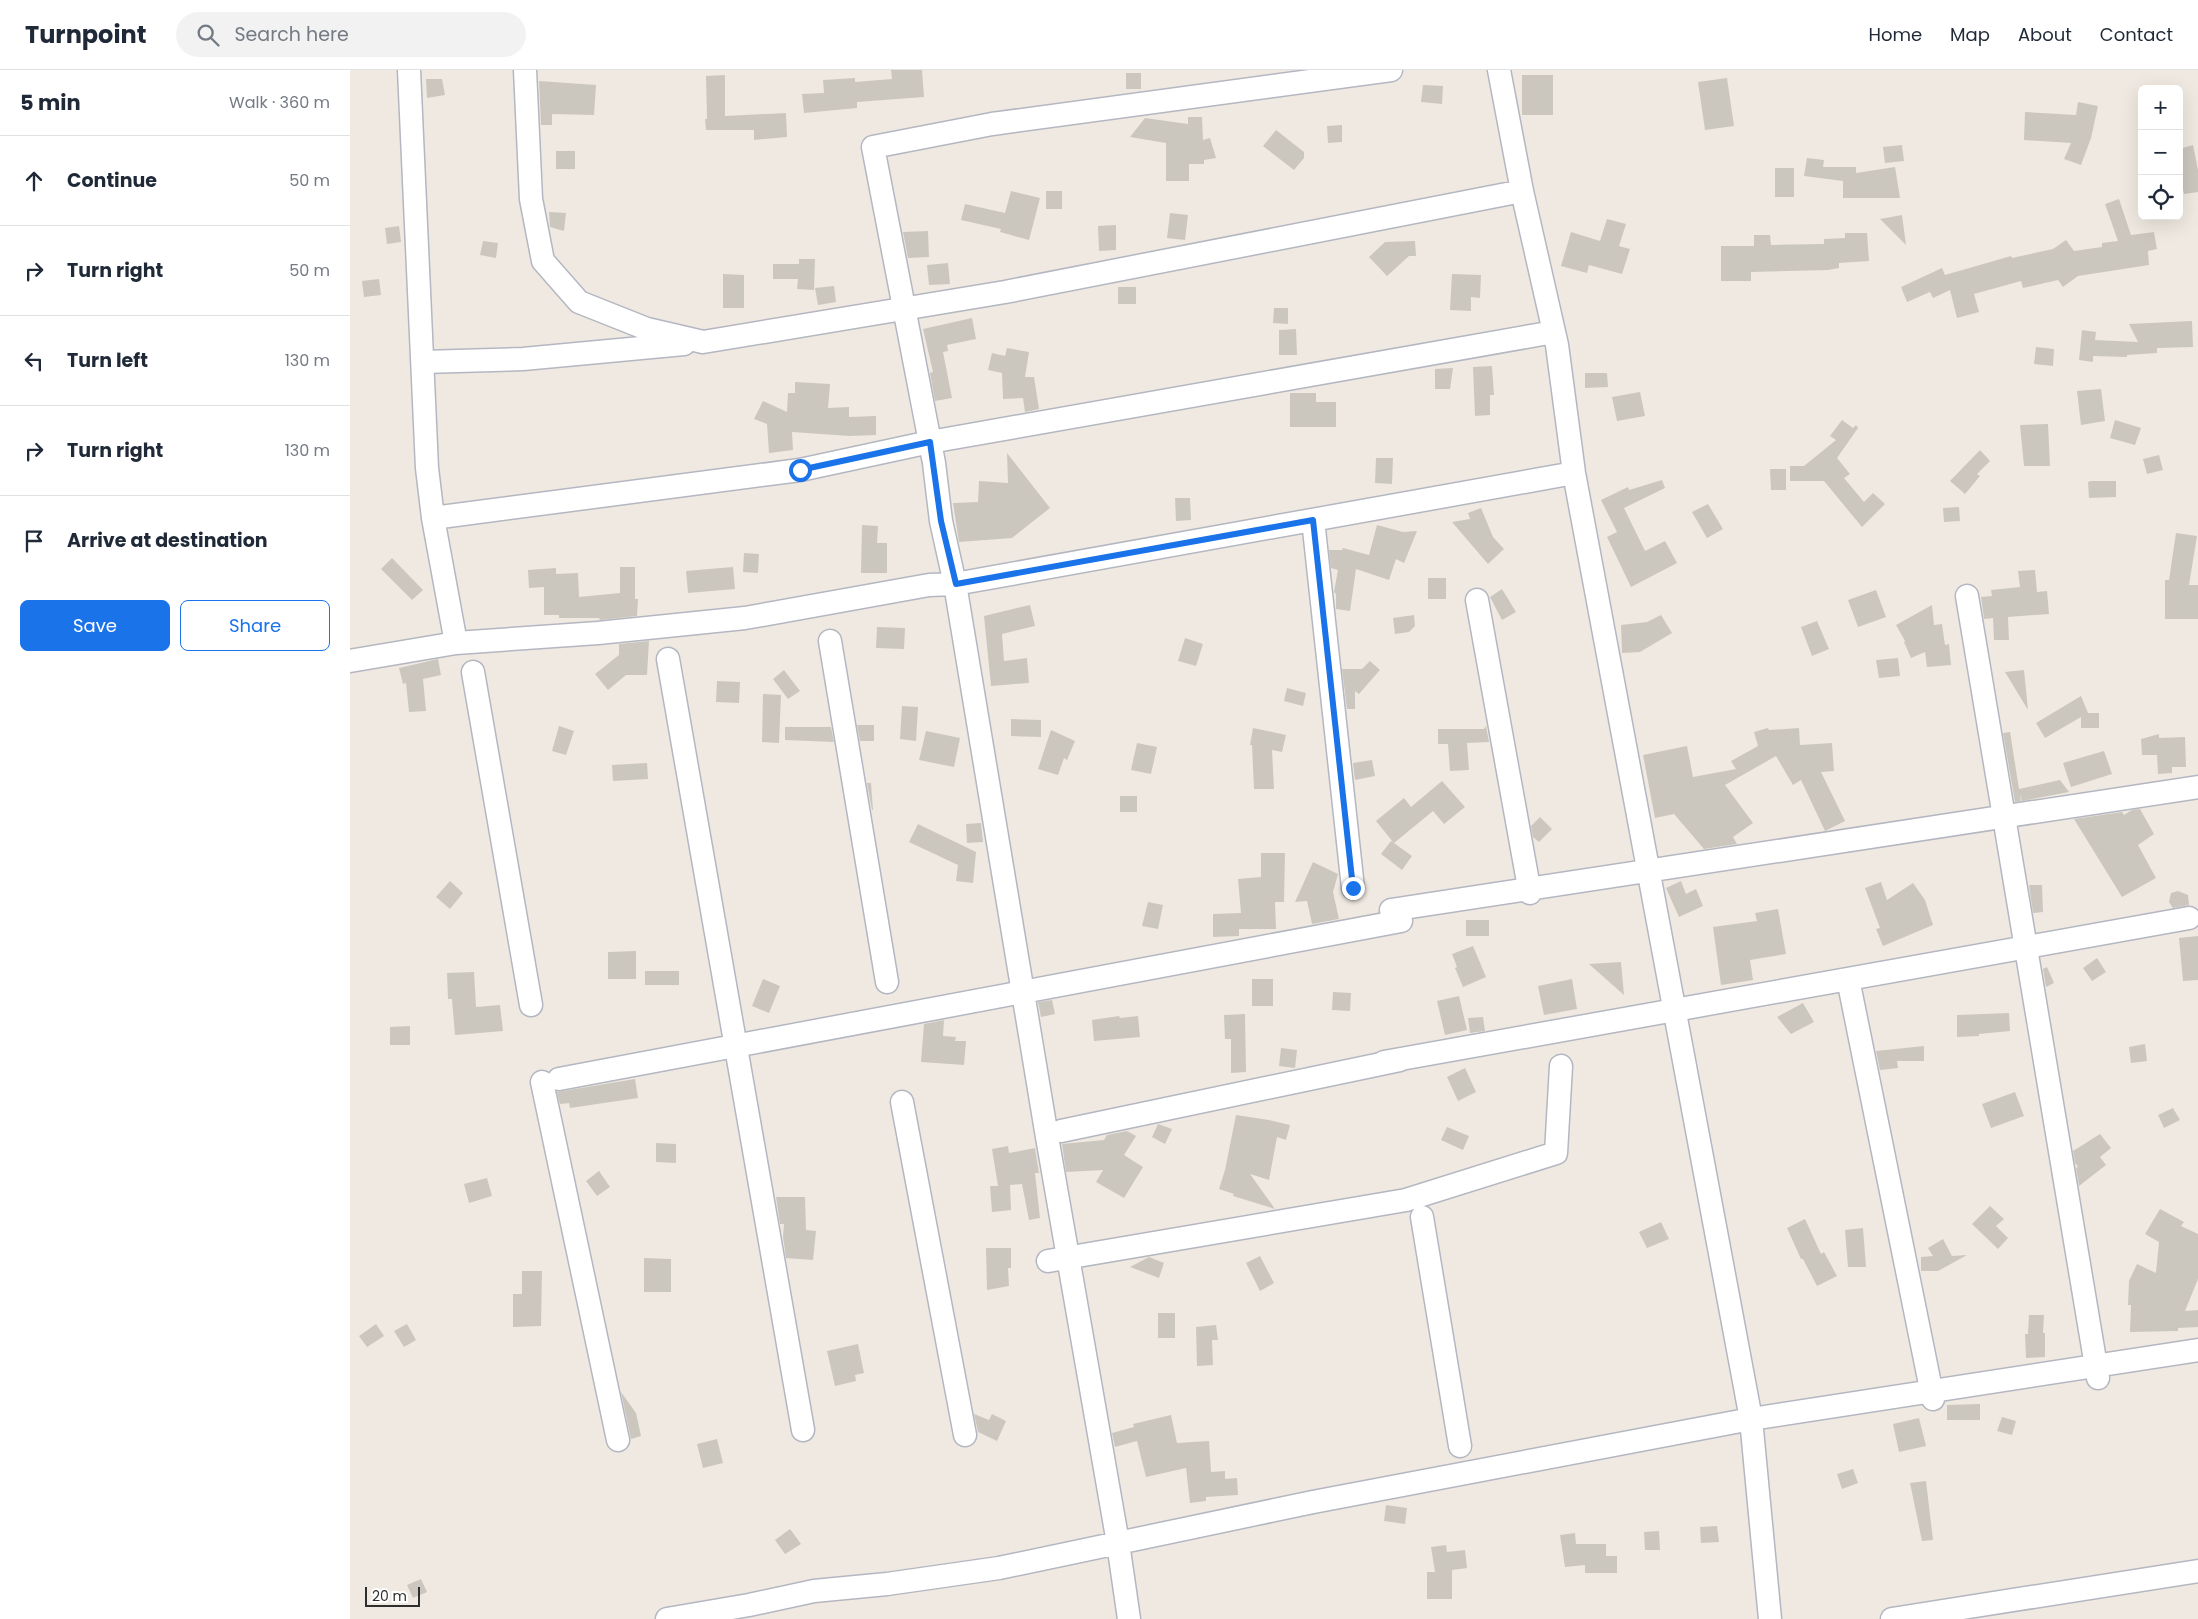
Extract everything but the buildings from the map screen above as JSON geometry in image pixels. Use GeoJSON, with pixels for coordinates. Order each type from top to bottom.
{"type":"FeatureCollection","features":[{"type":"Feature","properties":{"kind":"street"},"geometry":{"type":"LineString","coordinates":[[409,70],[427,468],[433,518],[456,643]]}},
{"type":"Feature","properties":{"kind":"street"},"geometry":{"type":"LineString","coordinates":[[525,70],[531,199],[544,261],[579,302],[647,329],[703,342]]}},
{"type":"Feature","properties":{"kind":"street"},"geometry":{"type":"LineString","coordinates":[[1129,1619],[1118,1542],[1049,1146],[956,584],[941,521],[930,442],[873,147],[992,124],[1391,70]]}},
{"type":"Feature","properties":{"kind":"street"},"geometry":{"type":"LineString","coordinates":[[1499,70],[1522,191],[1554,332],[1574,473],[1751,1419],[1770,1619]]}},
{"type":"Feature","properties":{"kind":"street"},"geometry":{"type":"LineString","coordinates":[[423,362],[523,359],[703,342],[904,307],[1005,292],[1522,191]]}},
{"type":"Feature","properties":{"kind":"street"},"geometry":{"type":"LineString","coordinates":[[433,518],[800,470],[930,442],[1554,332]]}},
{"type":"Feature","properties":{"kind":"street"},"geometry":{"type":"LineString","coordinates":[[350,661],[456,643],[598,633],[745,618],[929,584],[956,584],[1574,473]]}},
{"type":"Feature","properties":{"kind":"street"},"geometry":{"type":"LineString","coordinates":[[1313,520],[1353,888]]}},
{"type":"Feature","properties":{"kind":"street"},"geometry":{"type":"LineString","coordinates":[[1968,596],[2098,1378]]}},
{"type":"Feature","properties":{"kind":"street"},"geometry":{"type":"LineString","coordinates":[[1477,600],[1530,893]]}},
{"type":"Feature","properties":{"kind":"street"},"geometry":{"type":"LineString","coordinates":[[830,641],[887,982]]}},
{"type":"Feature","properties":{"kind":"street"},"geometry":{"type":"LineString","coordinates":[[668,659],[803,1430]]}},
{"type":"Feature","properties":{"kind":"street"},"geometry":{"type":"LineString","coordinates":[[473,672],[530,1005]]}},
{"type":"Feature","properties":{"kind":"street"},"geometry":{"type":"LineString","coordinates":[[618,1440],[550,1081],[1396,916],[2198,787]]}},
{"type":"Feature","properties":{"kind":"street"},"geometry":{"type":"LineString","coordinates":[[2160,922],[2194,917]]}},
{"type":"Feature","properties":{"kind":"street"},"geometry":{"type":"LineString","coordinates":[[1061,1131],[1394,1061],[2194,917]]}},
{"type":"Feature","properties":{"kind":"street"},"geometry":{"type":"LineString","coordinates":[[1848,979],[1933,1399]]}},
{"type":"Feature","properties":{"kind":"street"},"geometry":{"type":"LineString","coordinates":[[1048,1261],[1406,1200],[1556,1153],[1561,1066]]}},
{"type":"Feature","properties":{"kind":"street"},"geometry":{"type":"LineString","coordinates":[[902,1102],[965,1435]]}},
{"type":"Feature","properties":{"kind":"street"},"geometry":{"type":"LineString","coordinates":[[1422,1216],[1460,1446]]}},
{"type":"Feature","properties":{"kind":"street"},"geometry":{"type":"LineString","coordinates":[[666,1619],[814,1591],[887,1584],[1000,1568],[1313,1502],[1751,1419],[2198,1350]]}},
{"type":"Feature","properties":{"kind":"street"},"geometry":{"type":"LineString","coordinates":[[1892,1619],[2198,1571]]}},
{"type":"Feature","properties":{"kind":"route"},"geometry":{"type":"LineString","coordinates":[[800,470],[930,442],[941,521],[956,584],[1313,520],[1353,888]]}}]}
